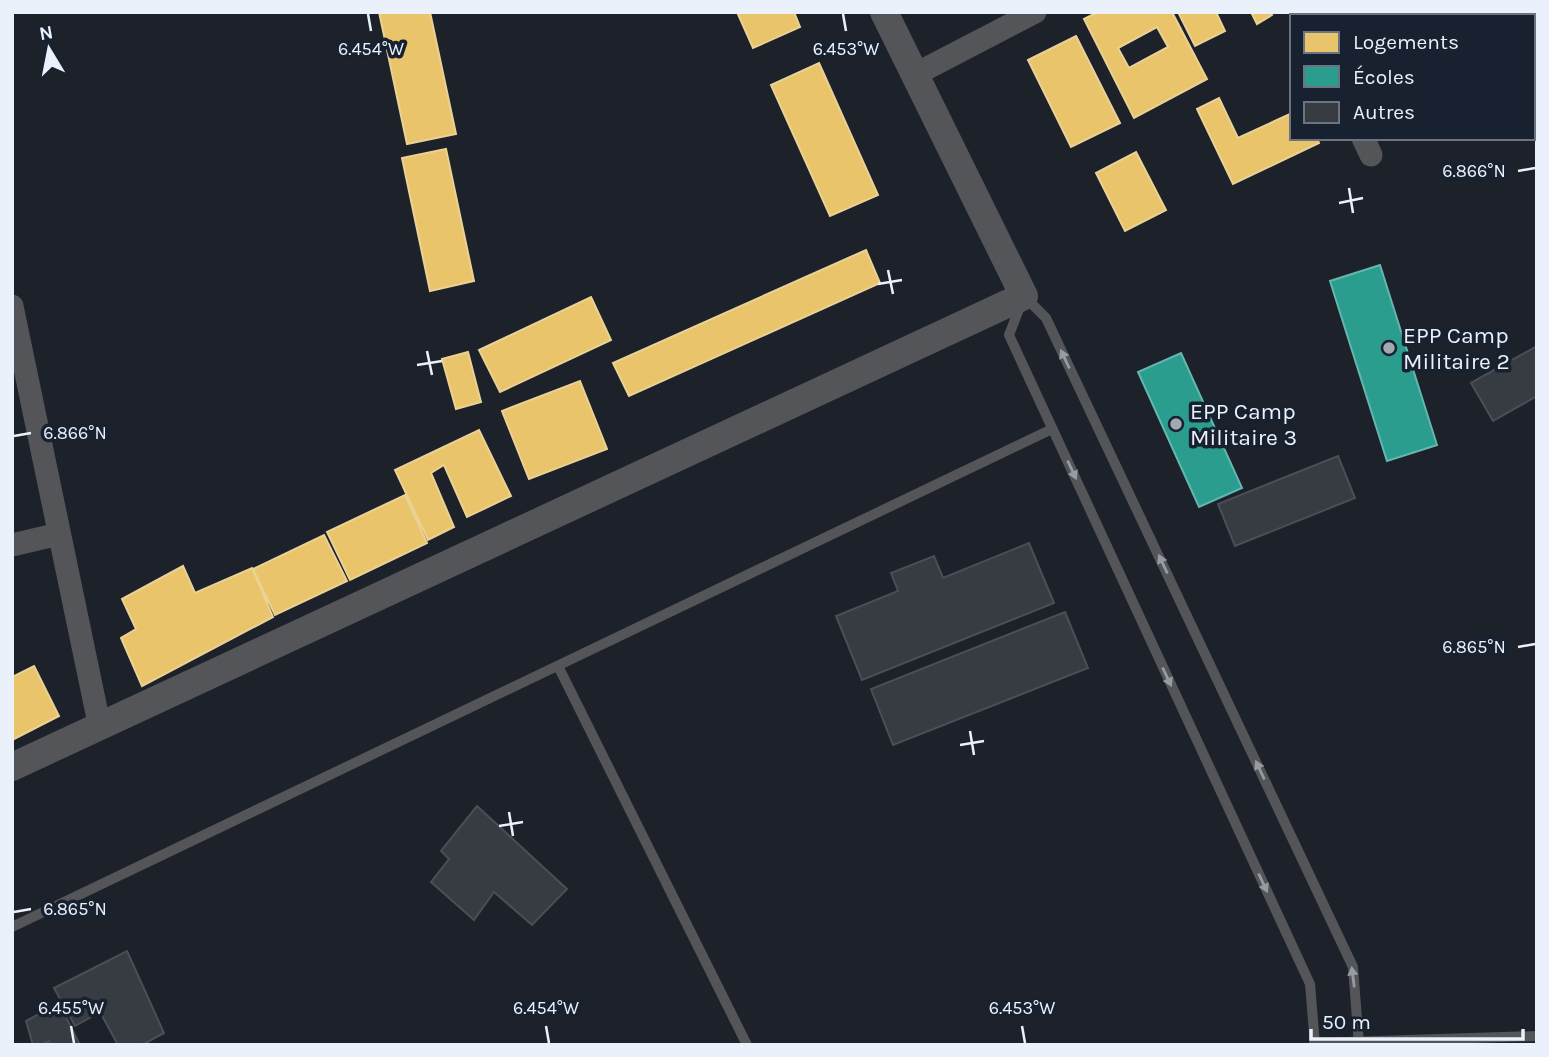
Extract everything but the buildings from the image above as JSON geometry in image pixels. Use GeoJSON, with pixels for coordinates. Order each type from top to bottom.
{"type":"FeatureCollection","features":[{"type":"Feature","properties":{"kind":"street"},"geometry":{"type":"LineString","coordinates":[[12,767],[1024,296],[884,12]]}},
{"type":"Feature","properties":{"kind":"street"},"geometry":{"type":"LineString","coordinates":[[914,75],[1035,12]]}},
{"type":"Feature","properties":{"kind":"street"},"geometry":{"type":"LineString","coordinates":[[12,306],[100,728]]}},
{"type":"Feature","properties":{"kind":"street"},"geometry":{"type":"LineString","coordinates":[[12,545],[59,534]]}},
{"type":"Feature","properties":{"kind":"lane"},"geometry":{"type":"LineString","coordinates":[[1359,1043],[1353,967],[1046,318],[1024,296],[1009,335],[1310,984],[1315,1044],[1359,1043],[1537,1036]]}},
{"type":"Feature","properties":{"kind":"lane"},"geometry":{"type":"LineString","coordinates":[[12,927],[1052,429]]}},
{"type":"Feature","properties":{"kind":"lane"},"geometry":{"type":"LineString","coordinates":[[558,666],[747,1045]]}},
{"type":"Feature","properties":{"kind":"place","name":"EPP Camp Militaire 2"},"geometry":{"type":"Point","coordinates":[1389,348]}},
{"type":"Feature","properties":{"kind":"place","name":"EPP Camp Militaire 3"},"geometry":{"type":"Point","coordinates":[1176,424]}}]}
